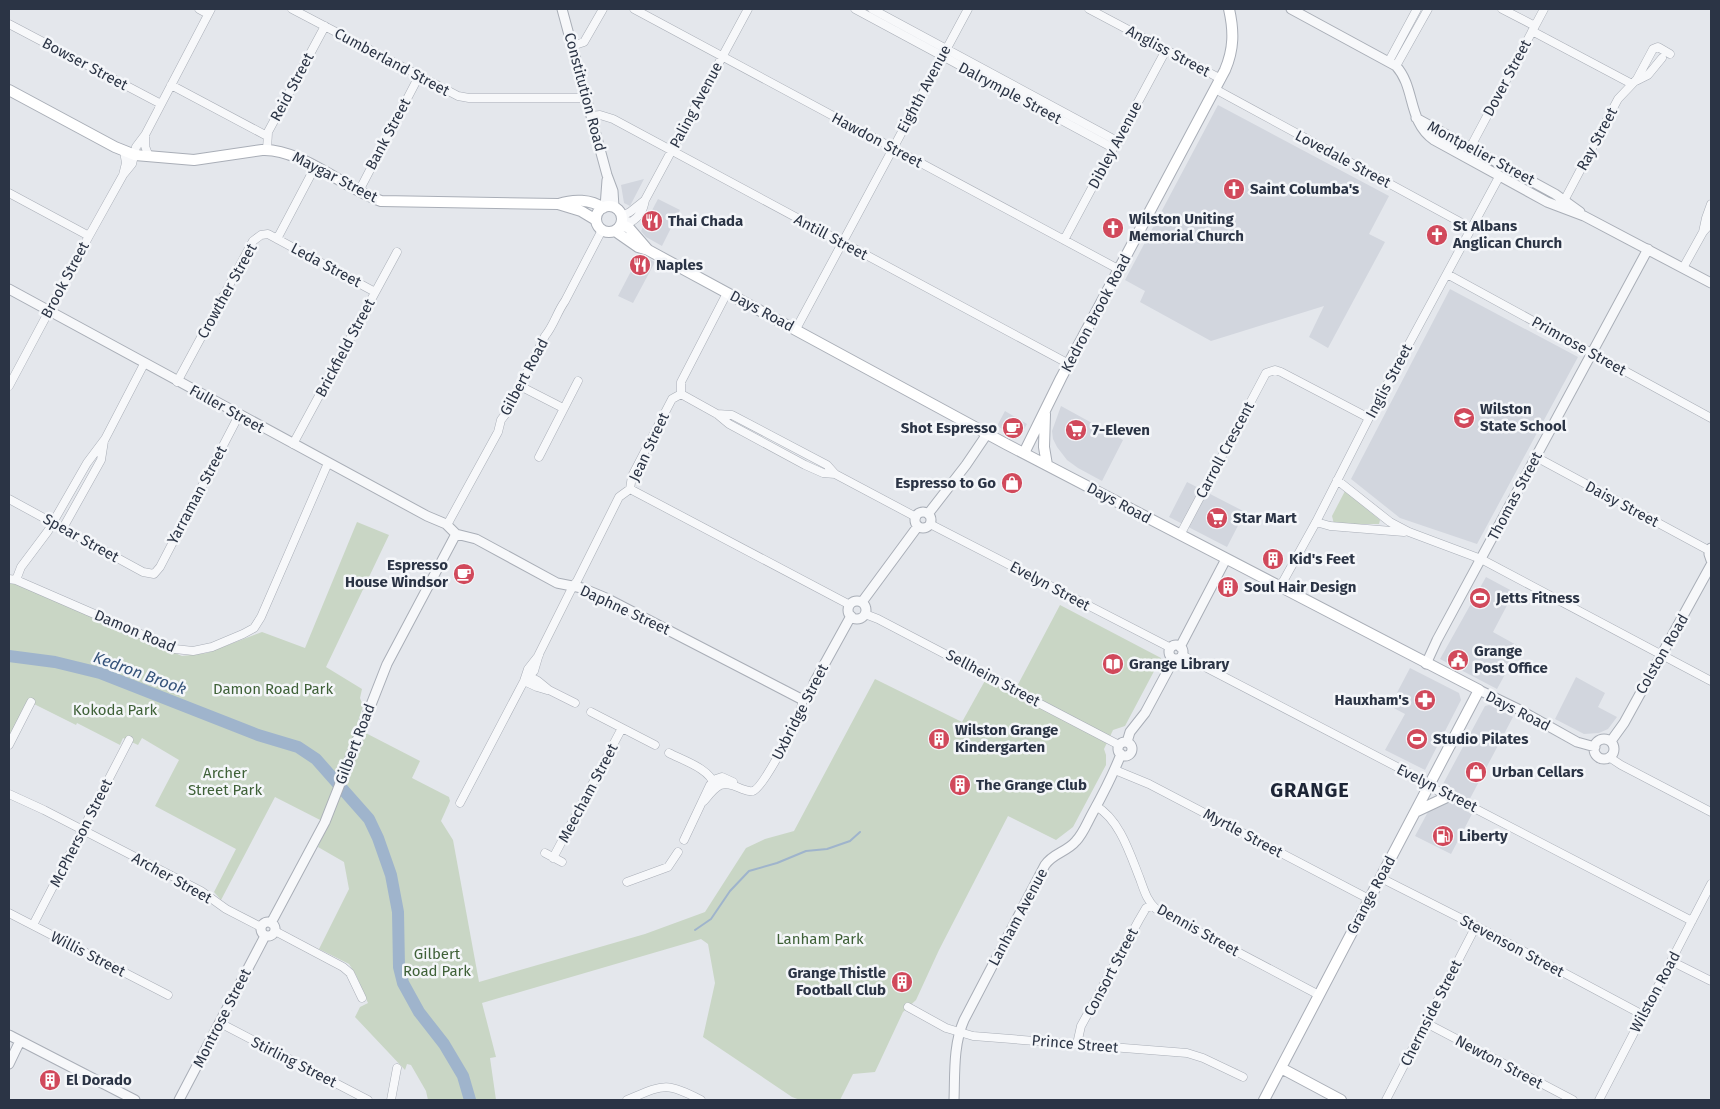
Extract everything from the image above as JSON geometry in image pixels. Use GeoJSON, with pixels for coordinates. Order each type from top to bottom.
{"type":"FeatureCollection","features":[{"type":"Feature","properties":{"kind":"main road","name":"Kedron Brook Road"},"geometry":{"type":"LineString","coordinates":[[1024,454],[1045,410],[1230,59],[1233,29],[1229,9]]}},
{"type":"Feature","properties":{"kind":"main road","name":"Maygar Street"},"geometry":{"type":"LineString","coordinates":[[9,90],[130,153],[149,157],[194,160],[267,150],[286,153],[375,199],[388,202],[558,204],[581,211],[596,220]]}},
{"type":"Feature","properties":{"kind":"main road","name":"Maygar Street"},"geometry":{"type":"LineString","coordinates":[[558,204],[568,201],[590,202],[607,208]]}},
{"type":"Feature","properties":{"kind":"main road"},"geometry":{"type":"LineString","coordinates":[[607,208],[617,210],[620,223],[608,232],[602,230],[596,220],[598,213],[607,208]]}},
{"type":"Feature","properties":{"kind":"main road","name":"Days Road"},"geometry":{"type":"LineString","coordinates":[[620,223],[628,228],[648,250],[986,434],[1478,690]]}},
{"type":"Feature","properties":{"kind":"main road"},"geometry":{"type":"LineString","coordinates":[[1045,410],[1044,447],[1047,465]]}},
{"type":"Feature","properties":{"kind":"main road","name":"Grange Road"},"geometry":{"type":"LineString","coordinates":[[1264,1100],[1478,690]]}},
{"type":"Feature","properties":{"kind":"main road"},"geometry":{"type":"LineString","coordinates":[[1415,812],[1449,796]]}},
{"type":"Feature","properties":{"kind":"main road"},"geometry":{"type":"LineString","coordinates":[[1281,1068],[1341,1100]]}},
{"type":"Feature","properties":{"kind":"street"},"geometry":{"type":"LineString","coordinates":[[199,9],[210,11]]}},
{"type":"Feature","properties":{"kind":"street","name":"Cumberland Street"},"geometry":{"type":"LineString","coordinates":[[292,9],[418,76],[463,97],[586,98]]}},
{"type":"Feature","properties":{"kind":"street","name":"Constitution Road"},"geometry":{"type":"LineString","coordinates":[[562,9],[607,174],[607,208]]}},
{"type":"Feature","properties":{"kind":"street"},"geometry":{"type":"LineString","coordinates":[[572,46],[584,42],[603,9]]}},
{"type":"Feature","properties":{"kind":"street","name":"Hawdon Street"},"geometry":{"type":"LineString","coordinates":[[634,9],[1120,270]]}},
{"type":"Feature","properties":{"kind":"street","name":"Paling Avenue"},"geometry":{"type":"LineString","coordinates":[[620,223],[644,200],[748,9]]}},
{"type":"Feature","properties":{"kind":"street","name":"Dalrymple Street"},"geometry":{"type":"LineString","coordinates":[[855,9],[944,52],[1115,144]]}},
{"type":"Feature","properties":{"kind":"street","name":"Dalrymple Street"},"geometry":{"type":"LineString","coordinates":[[872,9],[944,52]]}},
{"type":"Feature","properties":{"kind":"street","name":"Eighth Avenue"},"geometry":{"type":"LineString","coordinates":[[796,329],[968,9]]}},
{"type":"Feature","properties":{"kind":"street","name":"Angliss Street"},"geometry":{"type":"LineString","coordinates":[[1089,9],[1220,79]]}},
{"type":"Feature","properties":{"kind":"street"},"geometry":{"type":"LineString","coordinates":[[1392,64],[1417,9]]}},
{"type":"Feature","properties":{"kind":"street"},"geometry":{"type":"LineString","coordinates":[[1392,64],[1428,9]]}},
{"type":"Feature","properties":{"kind":"street"},"geometry":{"type":"LineString","coordinates":[[1502,9],[1633,83]]}},
{"type":"Feature","properties":{"kind":"street","name":"Dover Street"},"geometry":{"type":"LineString","coordinates":[[1470,148],[1544,9]]}},
{"type":"Feature","properties":{"kind":"street"},"geometry":{"type":"LineString","coordinates":[[1296,10],[1392,64],[1403,76],[1416,118]]}},
{"type":"Feature","properties":{"kind":"street","name":"Brook Street"},"geometry":{"type":"LineString","coordinates":[[9,386],[89,236],[123,175],[132,164],[130,153],[145,135],[210,11]]}},
{"type":"Feature","properties":{"kind":"street","name":"Bowser Street"},"geometry":{"type":"LineString","coordinates":[[9,24],[161,104]]}},
{"type":"Feature","properties":{"kind":"street","name":"Reid Street"},"geometry":{"type":"LineString","coordinates":[[267,150],[267,136],[325,26]]}},
{"type":"Feature","properties":{"kind":"street","name":"Ray Street"},"geometry":{"type":"LineString","coordinates":[[1565,199],[1620,97],[1633,83],[1654,48],[1658,47],[1670,54]]}},
{"type":"Feature","properties":{"kind":"street","name":"Dibley Avenue"},"geometry":{"type":"LineString","coordinates":[[1064,240],[1166,50]]}},
{"type":"Feature","properties":{"kind":"street","name":"Ray Street"},"geometry":{"type":"LineString","coordinates":[[1633,83],[1648,75],[1662,58]]}},
{"type":"Feature","properties":{"kind":"street","name":"Bank Street"},"geometry":{"type":"LineString","coordinates":[[359,191],[418,76]]}},
{"type":"Feature","properties":{"kind":"street"},"geometry":{"type":"LineString","coordinates":[[171,85],[267,136]]}},
{"type":"Feature","properties":{"kind":"street","name":"Lovedale Street"},"geometry":{"type":"LineString","coordinates":[[1215,89],[1471,228]]}},
{"type":"Feature","properties":{"kind":"street","name":"Antill Street"},"geometry":{"type":"LineString","coordinates":[[591,116],[600,115],[608,117],[1069,364]]}},
{"type":"Feature","properties":{"kind":"street","name":"Montpelier Street"},"geometry":{"type":"LineString","coordinates":[[1416,118],[1565,199],[1584,216]]}},
{"type":"Feature","properties":{"kind":"street","name":"Montpelier Street"},"geometry":{"type":"LineString","coordinates":[[1416,118],[1422,129],[1434,140],[1547,202],[1584,216],[1711,283]]}},
{"type":"Feature","properties":{"kind":"street"},"geometry":{"type":"LineString","coordinates":[[145,135],[146,150],[149,157]]}},
{"type":"Feature","properties":{"kind":"street","name":"Crowther Street"},"geometry":{"type":"LineString","coordinates":[[178,382],[253,241],[261,235],[268,234],[277,239],[315,167]]}},
{"type":"Feature","properties":{"kind":"street","name":"Inglis Street"},"geometry":{"type":"LineString","coordinates":[[1280,588],[1499,176]]}},
{"type":"Feature","properties":{"kind":"street"},"geometry":{"type":"LineString","coordinates":[[9,193],[89,236]]}},
{"type":"Feature","properties":{"kind":"street"},"geometry":{"type":"LineString","coordinates":[[1703,232],[1711,204]]}},
{"type":"Feature","properties":{"kind":"street"},"geometry":{"type":"LineString","coordinates":[[1683,268],[1703,232],[1711,223]]}},
{"type":"Feature","properties":{"kind":"street","name":"Gilbert Road"},"geometry":{"type":"LineString","coordinates":[[447,525],[498,432],[500,420],[520,386],[545,336],[551,329],[558,311],[602,230]]}},
{"type":"Feature","properties":{"kind":"street","name":"Leda Street"},"geometry":{"type":"LineString","coordinates":[[277,239],[375,292]]}},
{"type":"Feature","properties":{"kind":"street","name":"Thomas Street"},"geometry":{"type":"LineString","coordinates":[[1426,664],[1437,640],[1648,249]]}},
{"type":"Feature","properties":{"kind":"street","name":"Brickfield Street"},"geometry":{"type":"LineString","coordinates":[[293,444],[397,252]]}},
{"type":"Feature","properties":{"kind":"street","name":"Primrose Street"},"geometry":{"type":"LineString","coordinates":[[1447,274],[1711,418]]}},
{"type":"Feature","properties":{"kind":"street","name":"Fuller Street"},"geometry":{"type":"LineString","coordinates":[[9,289],[144,364],[447,525]]}},
{"type":"Feature","properties":{"kind":"street","name":"Jean Street"},"geometry":{"type":"LineString","coordinates":[[460,802],[527,677],[536,665],[539,654],[572,586],[577,580],[620,497],[630,489],[632,476],[672,399],[681,394],[681,382],[727,293]]}},
{"type":"Feature","properties":{"kind":"street"},"geometry":{"type":"LineString","coordinates":[[12,579],[53,522],[87,463],[105,439],[144,364]]}},
{"type":"Feature","properties":{"kind":"street","name":"Carroll Crescent"},"geometry":{"type":"LineString","coordinates":[[1180,535],[1263,376],[1268,371],[1275,367],[1369,418]]}},
{"type":"Feature","properties":{"kind":"street"},"geometry":{"type":"LineString","coordinates":[[539,457],[578,380]]}},
{"type":"Feature","properties":{"kind":"street"},"geometry":{"type":"LineString","coordinates":[[520,386],[563,408]]}},
{"type":"Feature","properties":{"kind":"street"},"geometry":{"type":"LineString","coordinates":[[681,394],[716,414],[732,415],[827,465],[836,474],[916,517]]}},
{"type":"Feature","properties":{"kind":"street","name":"Yarraman Street"},"geometry":{"type":"LineString","coordinates":[[154,574],[239,415]]}},
{"type":"Feature","properties":{"kind":"street"},"geometry":{"type":"LineString","coordinates":[[929,519],[921,513],[916,517],[915,522],[918,526],[924,528],[986,434]]}},
{"type":"Feature","properties":{"kind":"street"},"geometry":{"type":"LineString","coordinates":[[63,528],[101,460],[105,439]]}},
{"type":"Feature","properties":{"kind":"street","name":"Daisy Street"},"geometry":{"type":"LineString","coordinates":[[1536,457],[1711,553]]}},
{"type":"Feature","properties":{"kind":"street","name":"Damon Road"},"geometry":{"type":"LineString","coordinates":[[12,579],[175,649],[193,651],[212,648],[254,628],[261,617],[328,463]]}},
{"type":"Feature","properties":{"kind":"street"},"geometry":{"type":"LineString","coordinates":[[1337,480],[1385,518],[1409,532],[1481,559],[1711,681]]}},
{"type":"Feature","properties":{"kind":"street"},"geometry":{"type":"LineString","coordinates":[[630,489],[850,605]]}},
{"type":"Feature","properties":{"kind":"street","name":"Spear Street"},"geometry":{"type":"LineString","coordinates":[[9,499],[143,572],[154,574]]}},
{"type":"Feature","properties":{"kind":"street"},"geometry":{"type":"LineString","coordinates":[[1380,530],[1385,518]]}},
{"type":"Feature","properties":{"kind":"street","name":"Evelyn Street"},"geometry":{"type":"LineString","coordinates":[[929,519],[1449,796],[1472,806],[1692,920]]}},
{"type":"Feature","properties":{"kind":"street"},"geometry":{"type":"LineString","coordinates":[[1316,522],[1327,526],[1409,532]]}},
{"type":"Feature","properties":{"kind":"street","name":"Daphne Street"},"geometry":{"type":"LineString","coordinates":[[447,525],[456,534],[476,539],[557,583],[585,589],[606,598],[803,700]]}},
{"type":"Feature","properties":{"kind":"street"},"geometry":{"type":"LineString","coordinates":[[862,602],[918,526]]}},
{"type":"Feature","properties":{"kind":"street","name":"Gilbert Road"},"geometry":{"type":"LineString","coordinates":[[273,927],[325,822],[387,664],[456,534]]}},
{"type":"Feature","properties":{"kind":"street","name":"Lanham Avenue"},"geometry":{"type":"LineString","coordinates":[[954,1100],[956,1047],[959,1032],[974,1000],[1045,865],[1053,855],[1070,847],[1076,841],[1096,806],[1115,770],[1122,747],[1144,713],[1226,559]]}},
{"type":"Feature","properties":{"kind":"street","name":"Colston Road"},"geometry":{"type":"LineString","coordinates":[[1611,742],[1620,730],[1711,565]]}},
{"type":"Feature","properties":{"kind":"street"},"geometry":{"type":"LineString","coordinates":[[856,601],[862,602],[866,608],[865,614],[859,619],[851,616],[848,611],[850,605],[856,601]]}},
{"type":"Feature","properties":{"kind":"street","name":"Sellheim Street"},"geometry":{"type":"LineString","coordinates":[[865,614],[887,623],[1122,747]]}},
{"type":"Feature","properties":{"kind":"street","name":"Uxbridge Street"},"geometry":{"type":"LineString","coordinates":[[669,752],[705,772],[715,783],[726,778],[738,787],[750,791],[760,787],[783,747],[799,714],[803,700],[812,691],[814,682],[851,616]]}},
{"type":"Feature","properties":{"kind":"street"},"geometry":{"type":"LineString","coordinates":[[527,677],[575,703]]}},
{"type":"Feature","properties":{"kind":"street","name":"Days Road"},"geometry":{"type":"LineString","coordinates":[[1478,690],[1518,709],[1577,742],[1595,747]]}},
{"type":"Feature","properties":{"kind":"street"},"geometry":{"type":"LineString","coordinates":[[9,745],[31,702]]}},
{"type":"Feature","properties":{"kind":"street"},"geometry":{"type":"LineString","coordinates":[[591,712],[655,745]]}},
{"type":"Feature","properties":{"kind":"street","name":"Meecham Street"},"geometry":{"type":"LineString","coordinates":[[554,858],[622,728]]}},
{"type":"Feature","properties":{"kind":"street"},"geometry":{"type":"LineString","coordinates":[[1609,757],[1614,750],[1611,742],[1602,739],[1597,742],[1595,747],[1598,755],[1603,758],[1609,757],[1711,812]]}},
{"type":"Feature","properties":{"kind":"street","name":"McPherson Street"},"geometry":{"type":"LineString","coordinates":[[33,926],[129,740]]}},
{"type":"Feature","properties":{"kind":"street","name":"Myrtle Street"},"geometry":{"type":"LineString","coordinates":[[1115,770],[1149,784],[1369,899]]}},
{"type":"Feature","properties":{"kind":"street"},"geometry":{"type":"LineString","coordinates":[[684,840],[704,801],[706,792],[715,783]]}},
{"type":"Feature","properties":{"kind":"street","name":"Archer Street"},"geometry":{"type":"LineString","coordinates":[[9,794],[201,891],[221,906],[263,931]]}},
{"type":"Feature","properties":{"kind":"street","name":"Dennis Street"},"geometry":{"type":"LineString","coordinates":[[1096,806],[1112,820],[1152,906],[1169,917],[1319,995]]}},
{"type":"Feature","properties":{"kind":"street"},"geometry":{"type":"LineString","coordinates":[[627,882],[668,867],[678,852]]}},
{"type":"Feature","properties":{"kind":"street","name":"Meecham Street"},"geometry":{"type":"LineString","coordinates":[[545,853],[562,862]]}},
{"type":"Feature","properties":{"kind":"street","name":"Stevenson Street"},"geometry":{"type":"LineString","coordinates":[[1380,878],[1476,926],[1643,1015]]}},
{"type":"Feature","properties":{"kind":"street","name":"Wilston Road"},"geometry":{"type":"LineString","coordinates":[[1599,1100],[1711,884]]}},
{"type":"Feature","properties":{"kind":"street","name":"Consort Street"},"geometry":{"type":"LineString","coordinates":[[1077,1044],[1081,1026],[1142,914],[1146,908],[1152,906]]}},
{"type":"Feature","properties":{"kind":"street","name":"Willis Street"},"geometry":{"type":"LineString","coordinates":[[9,913],[168,996]]}},
{"type":"Feature","properties":{"kind":"street"},"geometry":{"type":"LineString","coordinates":[[263,931],[266,923],[343,967],[350,973],[362,998]]}},
{"type":"Feature","properties":{"kind":"street","name":"Chermside Street"},"geometry":{"type":"LineString","coordinates":[[1386,1100],[1476,926]]}},
{"type":"Feature","properties":{"kind":"street","name":"Montrose Street"},"geometry":{"type":"LineString","coordinates":[[179,1100],[220,1023],[263,931]]}},
{"type":"Feature","properties":{"kind":"street"},"geometry":{"type":"LineString","coordinates":[[1671,961],[1711,982]]}},
{"type":"Feature","properties":{"kind":"street","name":"Prince Street"},"geometry":{"type":"LineString","coordinates":[[908,1007],[946,1028],[978,1036],[1194,1054],[1243,1077]]}},
{"type":"Feature","properties":{"kind":"street","name":"Stirling Street"},"geometry":{"type":"LineString","coordinates":[[220,1023],[368,1100]]}},
{"type":"Feature","properties":{"kind":"street","name":"Newton Street"},"geometry":{"type":"LineString","coordinates":[[1426,1023],[1573,1100]]}},
{"type":"Feature","properties":{"kind":"street"},"geometry":{"type":"LineString","coordinates":[[9,1035],[135,1100]]}},
{"type":"Feature","properties":{"kind":"street"},"geometry":{"type":"LineString","coordinates":[[9,1064],[20,1041]]}},
{"type":"Feature","properties":{"kind":"street"},"geometry":{"type":"LineString","coordinates":[[391,1100],[397,1068]]}},
{"type":"Feature","properties":{"kind":"street"},"geometry":{"type":"LineString","coordinates":[[627,1100],[654,1089],[669,1087],[676,1088],[701,1100]]}},
{"type":"Feature","properties":{"kind":"shaded area"},"geometry":{"type":"Polygon","coordinates":[[[1218,105],[1389,196],[1369,234],[1385,242],[1328,348],[1309,337],[1324,306],[1211,341],[1140,302],[1145,291],[1125,280],[1218,105]]]}},
{"type":"Feature","properties":{"kind":"shaded area"},"geometry":{"type":"Polygon","coordinates":[[[644,179],[630,206],[624,203],[621,185],[644,179]]]}},
{"type":"Feature","properties":{"kind":"shaded area"},"geometry":{"type":"Polygon","coordinates":[[[658,199],[680,210],[662,246],[646,237],[641,231],[658,199]]]}},
{"type":"Feature","properties":{"kind":"shaded area"},"geometry":{"type":"Polygon","coordinates":[[[640,254],[655,262],[633,303],[618,296],[640,254]]]}},
{"type":"Feature","properties":{"kind":"shaded area","name":"Wilston State School"},"geometry":{"type":"Polygon","coordinates":[[[1450,289],[1578,357],[1477,544],[1400,518],[1351,479],[1450,289]]]}},
{"type":"Feature","properties":{"kind":"shaded area"},"geometry":{"type":"Polygon","coordinates":[[[1061,406],[1123,440],[1102,481],[1067,460],[1057,447],[1052,431],[1061,406]]]}},
{"type":"Feature","properties":{"kind":"shaded area"},"geometry":{"type":"Polygon","coordinates":[[[1005,411],[1027,424],[1019,438],[997,426],[1005,411]]]}},
{"type":"Feature","properties":{"kind":"shaded area"},"geometry":{"type":"Polygon","coordinates":[[[1187,482],[1245,512],[1227,547],[1169,517],[1187,482]]]}},
{"type":"Feature","properties":{"kind":"shaded area"},"geometry":{"type":"Polygon","coordinates":[[[1486,577],[1514,592],[1493,632],[1520,647],[1497,689],[1440,659],[1486,577]]]}},
{"type":"Feature","properties":{"kind":"shaded area"},"geometry":{"type":"Polygon","coordinates":[[[1410,668],[1459,693],[1461,700],[1425,770],[1385,750],[1405,714],[1390,706],[1410,668]]]}},
{"type":"Feature","properties":{"kind":"shaded area"},"geometry":{"type":"Polygon","coordinates":[[[1576,677],[1605,693],[1598,707],[1617,717],[1608,729],[1599,733],[1584,734],[1555,719],[1576,677]]]}},
{"type":"Feature","properties":{"kind":"shaded area"},"geometry":{"type":"Polygon","coordinates":[[[1489,705],[1513,717],[1464,810],[1472,814],[1451,854],[1415,836],[1485,706],[1489,705]]]}},
{"type":"Feature","properties":{"kind":"green space"},"geometry":{"type":"Polygon","coordinates":[[[1345,491],[1380,520],[1379,524],[1334,524],[1332,516],[1345,491]]]}},
{"type":"Feature","properties":{"kind":"green space"},"geometry":{"type":"Polygon","coordinates":[[[357,522],[389,535],[326,667],[362,689],[360,698],[363,706],[356,728],[420,761],[412,778],[449,797],[450,801],[441,821],[453,840],[479,982],[645,934],[705,912],[746,848],[765,839],[794,831],[875,679],[962,722],[987,677],[1014,692],[1060,605],[1161,658],[1125,726],[1113,730],[1104,749],[1106,765],[1073,827],[1056,840],[1008,816],[939,950],[916,1000],[903,1012],[875,1072],[853,1074],[840,1100],[800,1100],[792,1097],[703,1037],[715,983],[708,944],[701,939],[482,1003],[496,1057],[490,1058],[496,1100],[428,1100],[426,1091],[411,1065],[407,1064],[405,1070],[355,1017],[360,1007],[368,1003],[349,964],[319,949],[349,889],[344,862],[318,847],[328,824],[275,797],[221,900],[214,892],[236,849],[155,806],[179,760],[142,738],[138,745],[123,738],[120,745],[28,701],[9,737],[9,582],[182,656],[207,653],[262,632],[305,648],[357,522]]]}},
{"type":"Feature","properties":{"kind":"waterway","name":"Kedron Brook"},"geometry":{"type":"LineString","coordinates":[[9,656],[55,662],[100,673],[258,735],[298,747],[316,759],[369,819],[378,838],[391,875],[398,912],[399,967],[403,983],[419,1012],[444,1044],[463,1076],[470,1100]]}},
{"type":"Feature","properties":{"kind":"waterway"},"geometry":{"type":"LineString","coordinates":[[695,930],[711,919],[730,891],[749,871],[777,863],[806,851],[827,849],[850,841],[860,832]]}},
{"type":"Feature","properties":{"kind":"place","name":"Saint Columba's"},"geometry":{"type":"Point","coordinates":[1234,189]}},
{"type":"Feature","properties":{"kind":"place","name":"Thai Chada"},"geometry":{"type":"Point","coordinates":[652,221]}},
{"type":"Feature","properties":{"kind":"place","name":"Wilston Uniting Memorial Church"},"geometry":{"type":"Point","coordinates":[1113,228]}},
{"type":"Feature","properties":{"kind":"place","name":"St Albans Anglican Church"},"geometry":{"type":"Point","coordinates":[1437,235]}},
{"type":"Feature","properties":{"kind":"place","name":"Naples"},"geometry":{"type":"Point","coordinates":[640,265]}},
{"type":"Feature","properties":{"kind":"place","name":"Wilston State School"},"geometry":{"type":"Point","coordinates":[1464,418]}},
{"type":"Feature","properties":{"kind":"place","name":"Shot Espresso"},"geometry":{"type":"Point","coordinates":[1013,428]}},
{"type":"Feature","properties":{"kind":"place","name":"7-Eleven"},"geometry":{"type":"Point","coordinates":[1076,430]}},
{"type":"Feature","properties":{"kind":"place","name":"Espresso to Go"},"geometry":{"type":"Point","coordinates":[1012,483]}},
{"type":"Feature","properties":{"kind":"place","name":"Star Mart"},"geometry":{"type":"Point","coordinates":[1217,518]}},
{"type":"Feature","properties":{"kind":"place","name":"Kid's Feet"},"geometry":{"type":"Point","coordinates":[1273,559]}},
{"type":"Feature","properties":{"kind":"place","name":"Espresso House Windsor"},"geometry":{"type":"Point","coordinates":[464,574]}},
{"type":"Feature","properties":{"kind":"place","name":"Soul Hair Design"},"geometry":{"type":"Point","coordinates":[1228,587]}},
{"type":"Feature","properties":{"kind":"place","name":"Jetts Fitness"},"geometry":{"type":"Point","coordinates":[1480,598]}},
{"type":"Feature","properties":{"kind":"place","name":"Grange Post Office"},"geometry":{"type":"Point","coordinates":[1458,660]}},
{"type":"Feature","properties":{"kind":"place","name":"Grange Library"},"geometry":{"type":"Point","coordinates":[1113,664]}},
{"type":"Feature","properties":{"kind":"place","name":"Hauxham's"},"geometry":{"type":"Point","coordinates":[1425,700]}},
{"type":"Feature","properties":{"kind":"place","name":"Wilston Grange Kindergarten"},"geometry":{"type":"Point","coordinates":[939,739]}},
{"type":"Feature","properties":{"kind":"place","name":"Studio Pilates"},"geometry":{"type":"Point","coordinates":[1417,739]}},
{"type":"Feature","properties":{"kind":"place","name":"Urban Cellars"},"geometry":{"type":"Point","coordinates":[1476,772]}},
{"type":"Feature","properties":{"kind":"place","name":"The Grange Club"},"geometry":{"type":"Point","coordinates":[960,785]}},
{"type":"Feature","properties":{"kind":"place","name":"Liberty"},"geometry":{"type":"Point","coordinates":[1443,836]}},
{"type":"Feature","properties":{"kind":"place","name":"Grange Thistle Football Club"},"geometry":{"type":"Point","coordinates":[902,982]}},
{"type":"Feature","properties":{"kind":"place","name":"El Dorado"},"geometry":{"type":"Point","coordinates":[50,1080]}},
{"type":"Feature","properties":{"kind":"district","name":"GRANGE"},"geometry":{"type":"Point","coordinates":[1310,790]}},
{"type":"Feature","properties":{"kind":"park label","name":"Damon Road Park"},"geometry":{"type":"Point","coordinates":[273,689]}},
{"type":"Feature","properties":{"kind":"park label","name":"Kokoda Park"},"geometry":{"type":"Point","coordinates":[115,710]}},
{"type":"Feature","properties":{"kind":"park label","name":"Archer Street Park"},"geometry":{"type":"Point","coordinates":[225,782]}},
{"type":"Feature","properties":{"kind":"park label","name":"Lanham Park"},"geometry":{"type":"Point","coordinates":[820,939]}},
{"type":"Feature","properties":{"kind":"park label","name":"Gilbert Road Park"},"geometry":{"type":"Point","coordinates":[437,962]}}]}
